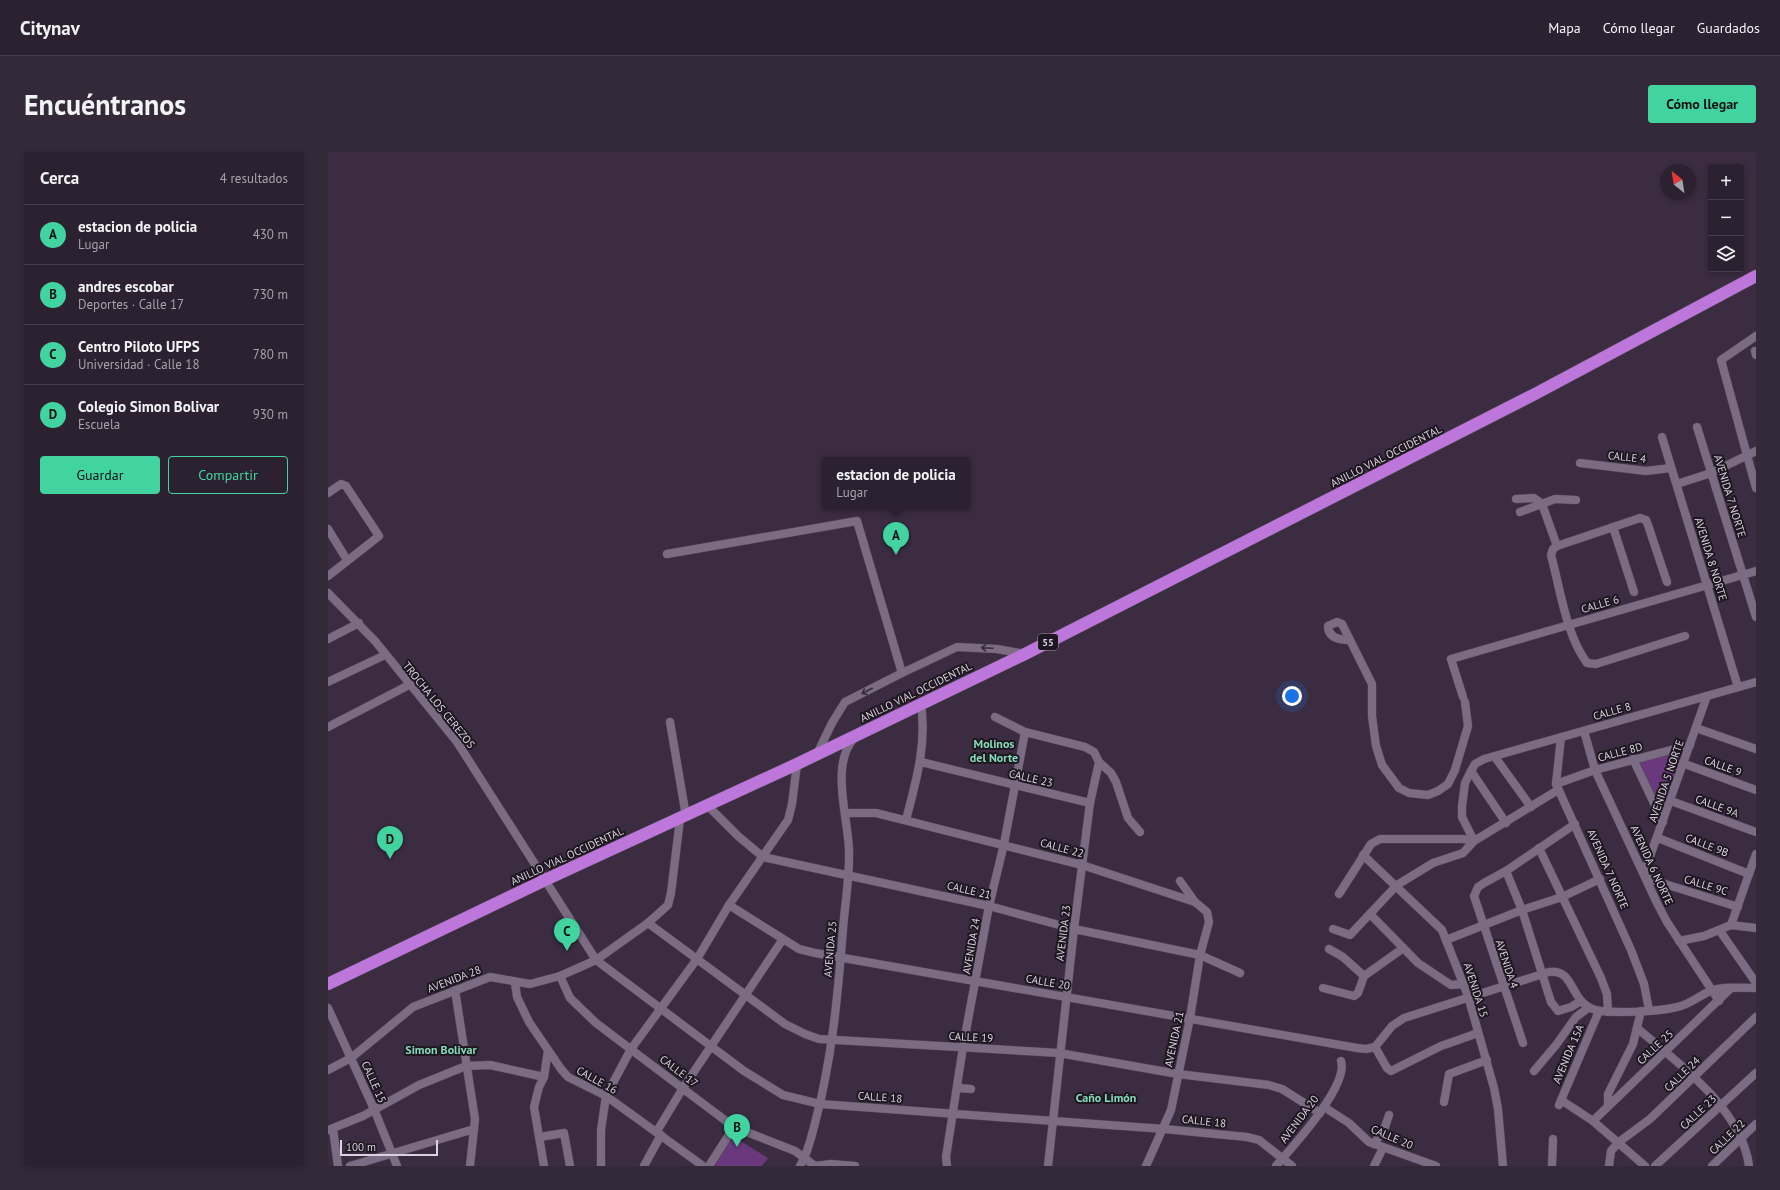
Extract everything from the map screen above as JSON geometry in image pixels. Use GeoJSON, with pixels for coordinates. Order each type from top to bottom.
{"type":"FeatureCollection","features":[{"type":"Feature","properties":{"kind":"highway","name":"ANILLO VIAL OCCIDENTAL"},"geometry":{"type":"LineString","coordinates":[[328,984],[545,880],[683,818],[1025,654],[1536,394],[1756,276]]}},
{"type":"Feature","properties":{"kind":"street"},"geometry":{"type":"LineString","coordinates":[[1756,336],[1721,360],[1756,488]]}},
{"type":"Feature","properties":{"kind":"street","name":"AVENIDA 7 NORTE"},"geometry":{"type":"LineString","coordinates":[[1697,427],[1756,617]]}},
{"type":"Feature","properties":{"kind":"street","name":"AVENIDA 8 NORTE"},"geometry":{"type":"LineString","coordinates":[[1662,437],[1738,687]]}},
{"type":"Feature","properties":{"kind":"street"},"geometry":{"type":"LineString","coordinates":[[1677,484],[1711,473],[1756,451]]}},
{"type":"Feature","properties":{"kind":"street","name":"CALLE 4"},"geometry":{"type":"LineString","coordinates":[[1580,464],[1646,471],[1671,468]]}},
{"type":"Feature","properties":{"kind":"street"},"geometry":{"type":"LineString","coordinates":[[328,493],[341,484],[346,486],[378,536],[328,576]]}},
{"type":"Feature","properties":{"kind":"street"},"geometry":{"type":"LineString","coordinates":[[1516,499],[1534,498],[1542,504],[1557,546]]}},
{"type":"Feature","properties":{"kind":"street"},"geometry":{"type":"LineString","coordinates":[[1520,512],[1555,499],[1576,500]]}},
{"type":"Feature","properties":{"kind":"street"},"geometry":{"type":"LineString","coordinates":[[1667,582],[1646,520],[1640,518],[1552,549],[1551,555],[1569,624],[1580,654],[1587,663],[1596,664],[1685,636]]}},
{"type":"Feature","properties":{"kind":"street"},"geometry":{"type":"LineString","coordinates":[[667,554],[857,521],[902,673]]}},
{"type":"Feature","properties":{"kind":"street"},"geometry":{"type":"LineString","coordinates":[[1613,528],[1634,592]]}},
{"type":"Feature","properties":{"kind":"street"},"geometry":{"type":"LineString","coordinates":[[328,529],[347,560]]}},
{"type":"Feature","properties":{"kind":"street","name":"CALLE 6"},"geometry":{"type":"LineString","coordinates":[[1350,640],[1372,684],[1373,731],[1379,757],[1390,777],[1400,788],[1409,793],[1428,795],[1438,791],[1448,784],[1455,770],[1468,726],[1464,699],[1451,659],[1756,571]]}},
{"type":"Feature","properties":{"kind":"street","name":"TROCHA LOS CEREZOS"},"geometry":{"type":"LineString","coordinates":[[328,593],[359,623],[457,742],[545,880]]}},
{"type":"Feature","properties":{"kind":"street"},"geometry":{"type":"LineString","coordinates":[[328,639],[359,623]]}},
{"type":"Feature","properties":{"kind":"street","name":"ANILLO VIAL OCCIDENTAL"},"geometry":{"type":"LineString","coordinates":[[817,754],[832,723],[845,702],[902,673],[957,647],[997,649],[1025,654]]}},
{"type":"Feature","properties":{"kind":"street"},"geometry":{"type":"LineString","coordinates":[[328,682],[385,655]]}},
{"type":"Feature","properties":{"kind":"street","name":"CALLE 8"},"geometry":{"type":"LineString","coordinates":[[1473,768],[1495,757],[1756,682]]}},
{"type":"Feature","properties":{"kind":"street"},"geometry":{"type":"LineString","coordinates":[[328,727],[409,685]]}},
{"type":"Feature","properties":{"kind":"street","name":"AVENIDA 5 NORTE"},"geometry":{"type":"LineString","coordinates":[[1645,876],[1671,801],[1682,763],[1690,746],[1707,696]]}},
{"type":"Feature","properties":{"kind":"street"},"geometry":{"type":"LineString","coordinates":[[906,820],[921,762],[923,735],[921,704]]}},
{"type":"Feature","properties":{"kind":"street"},"geometry":{"type":"LineString","coordinates":[[994,717],[1025,732],[1085,747],[1094,752],[1099,762],[1111,773],[1116,782],[1128,818],[1140,832]]}},
{"type":"Feature","properties":{"kind":"street","name":"AVENIDA 28"},"geometry":{"type":"LineString","coordinates":[[328,1070],[351,1058],[414,1006],[490,977],[500,978],[515,983],[530,984],[560,976],[596,960],[648,923],[668,905],[683,818],[670,722]]}},
{"type":"Feature","properties":{"kind":"street"},"geometry":{"type":"LineString","coordinates":[[1696,728],[1756,749]]}},
{"type":"Feature","properties":{"kind":"street","name":"AVENIDA 6 NORTE"},"geometry":{"type":"LineString","coordinates":[[1584,731],[1595,770],[1645,876],[1679,941],[1719,1001]]}},
{"type":"Feature","properties":{"kind":"street","name":"AVENIDA 24"},"geometry":{"type":"LineString","coordinates":[[946,1166],[946,1157],[958,1088],[963,1047],[989,906],[1004,844],[1025,732]]}},
{"type":"Feature","properties":{"kind":"street","name":"AVENIDA 25"},"geometry":{"type":"LineString","coordinates":[[800,1166],[806,1158],[820,1104],[832,1040],[848,875],[849,850],[842,786],[844,761],[848,745],[858,735]]}},
{"type":"Feature","properties":{"kind":"street"},"geometry":{"type":"LineString","coordinates":[[1557,787],[1561,737]]}},
{"type":"Feature","properties":{"kind":"street","name":"CALLE 8D"},"geometry":{"type":"LineString","coordinates":[[1333,929],[1350,935],[1396,886],[1433,863],[1463,853],[1474,841],[1531,807],[1557,787],[1595,770],[1633,759],[1690,746]]}},
{"type":"Feature","properties":{"kind":"street"},"geometry":{"type":"LineString","coordinates":[[1495,757],[1531,807]]}},
{"type":"Feature","properties":{"kind":"street"},"geometry":{"type":"LineString","coordinates":[[1633,759],[1663,822]]}},
{"type":"Feature","properties":{"kind":"street","name":"CALLE 23"},"geometry":{"type":"LineString","coordinates":[[921,762],[1090,804]]}},
{"type":"Feature","properties":{"kind":"street","name":"AVENIDA 23"},"geometry":{"type":"LineString","coordinates":[[1048,1166],[1059,1053],[1074,928],[1090,804],[1099,762]]}},
{"type":"Feature","properties":{"kind":"street","name":"CALLE 9"},"geometry":{"type":"LineString","coordinates":[[1682,763],[1756,790]]}},
{"type":"Feature","properties":{"kind":"street"},"geometry":{"type":"LineString","coordinates":[[600,1166],[601,1130],[606,1096],[631,1049],[697,959],[729,905],[788,820],[792,804],[797,764]]}},
{"type":"Feature","properties":{"kind":"street"},"geometry":{"type":"LineString","coordinates":[[1473,768],[1506,823]]}},
{"type":"Feature","properties":{"kind":"street"},"geometry":{"type":"LineString","coordinates":[[1473,768],[1465,783],[1462,817],[1474,841]]}},
{"type":"Feature","properties":{"kind":"street","name":"AVENIDA 7 NORTE"},"geometry":{"type":"LineString","coordinates":[[1557,787],[1600,879],[1639,968],[1645,1011]]}},
{"type":"Feature","properties":{"kind":"street","name":"CALLE 9A"},"geometry":{"type":"LineString","coordinates":[[1671,801],[1756,832]]}},
{"type":"Feature","properties":{"kind":"street","name":"CALLE 21"},"geometry":{"type":"LineString","coordinates":[[708,806],[738,836],[763,857],[989,906],[1074,928],[1200,955],[1240,973]]}},
{"type":"Feature","properties":{"kind":"street","name":"CALLE 22"},"geometry":{"type":"LineString","coordinates":[[845,813],[876,813],[1004,844],[1082,865],[1195,902],[1207,912]]}},
{"type":"Feature","properties":{"kind":"street"},"geometry":{"type":"LineString","coordinates":[[1575,824],[1506,872],[1522,910],[1554,1008],[1558,1011],[1564,1010],[1581,1001]]}},
{"type":"Feature","properties":{"kind":"street","name":"CALLE 9B"},"geometry":{"type":"LineString","coordinates":[[1658,838],[1749,874]]}},
{"type":"Feature","properties":{"kind":"street"},"geometry":{"type":"LineString","coordinates":[[1339,894],[1371,844],[1380,839],[1463,839],[1474,841]]}},
{"type":"Feature","properties":{"kind":"street"},"geometry":{"type":"LineString","coordinates":[[1539,848],[1605,987],[1608,1012]]}},
{"type":"Feature","properties":{"kind":"street"},"geometry":{"type":"LineString","coordinates":[[1731,925],[1756,854]]}},
{"type":"Feature","properties":{"kind":"street","name":"AVENIDA 15"},"geometry":{"type":"LineString","coordinates":[[1363,855],[1438,924],[1446,940],[1468,996],[1486,1060],[1498,1109],[1503,1166]]}},
{"type":"Feature","properties":{"kind":"street","name":"AVENIDA 4"},"geometry":{"type":"LineString","coordinates":[[1506,872],[1484,883],[1475,892],[1474,901],[1484,926],[1523,1042]]}},
{"type":"Feature","properties":{"kind":"street","name":"CALLE 9C"},"geometry":{"type":"LineString","coordinates":[[1645,876],[1738,906]]}},
{"type":"Feature","properties":{"kind":"street"},"geometry":{"type":"LineString","coordinates":[[1446,940],[1522,910],[1562,897],[1600,879]]}},
{"type":"Feature","properties":{"kind":"street","name":"CALLE 18"},"geometry":{"type":"LineString","coordinates":[[545,880],[596,960],[744,1071],[775,1090],[794,1098],[820,1104],[1052,1120],[1253,1138],[1292,1166]]}},
{"type":"Feature","properties":{"kind":"street"},"geometry":{"type":"LineString","coordinates":[[1180,881],[1195,902]]}},
{"type":"Feature","properties":{"kind":"street","name":"CALLE 20"},"geometry":{"type":"LineString","coordinates":[[729,905],[799,949],[1357,1048],[1366,1049],[1375,1047]]}},
{"type":"Feature","properties":{"kind":"street","name":"AVENIDA 21"},"geometry":{"type":"LineString","coordinates":[[1146,1166],[1164,1129],[1171,1110],[1190,1018],[1200,955],[1209,922],[1207,912]]}},
{"type":"Feature","properties":{"kind":"street"},"geometry":{"type":"LineString","coordinates":[[1370,914],[1393,937],[1402,949],[1418,963],[1451,985],[1463,984]]}},
{"type":"Feature","properties":{"kind":"street","name":"CALLE 19"},"geometry":{"type":"LineString","coordinates":[[648,923],[766,1011],[805,1034],[819,1039],[1059,1053],[1178,1074],[1269,1086],[1282,1089],[1322,1110]]}},
{"type":"Feature","properties":{"kind":"street"},"geometry":{"type":"LineString","coordinates":[[1679,941],[1704,936],[1720,931],[1731,925],[1756,928]]}},
{"type":"Feature","properties":{"kind":"street"},"geometry":{"type":"LineString","coordinates":[[1720,931],[1756,983]]}},
{"type":"Feature","properties":{"kind":"street"},"geometry":{"type":"LineString","coordinates":[[644,1166],[659,1133],[684,1088],[783,939]]}},
{"type":"Feature","properties":{"kind":"street"},"geometry":{"type":"LineString","coordinates":[[1329,949],[1343,957],[1364,976]]}},
{"type":"Feature","properties":{"kind":"street"},"geometry":{"type":"LineString","coordinates":[[1323,988],[1354,996],[1358,993],[1364,976],[1402,949]]}},
{"type":"Feature","properties":{"kind":"street"},"geometry":{"type":"LineString","coordinates":[[1478,1033],[1441,1046],[1391,1071],[1387,1068],[1375,1047],[1392,1026],[1404,1018],[1468,996],[1556,971],[1562,973],[1568,979],[1581,1001],[1588,1008],[1608,1012],[1645,1011],[1678,1007],[1712,990],[1756,988]]}},
{"type":"Feature","properties":{"kind":"street","name":"CALLE 17"},"geometry":{"type":"LineString","coordinates":[[560,976],[570,998],[596,1023],[734,1127],[761,1139],[784,1146],[806,1158],[815,1166]]}},
{"type":"Feature","properties":{"kind":"street","name":"CALLE 16"},"geometry":{"type":"LineString","coordinates":[[515,983],[517,997],[529,1022],[568,1077],[606,1096],[659,1133],[697,1164]]}},
{"type":"Feature","properties":{"kind":"street","name":"CALLE 25"},"geometry":{"type":"LineString","coordinates":[[1593,1121],[1731,988]]}},
{"type":"Feature","properties":{"kind":"street"},"geometry":{"type":"LineString","coordinates":[[455,990],[475,1119],[470,1166]]}},
{"type":"Feature","properties":{"kind":"street","name":"CALLE 15"},"geometry":{"type":"LineString","coordinates":[[328,1008],[374,1109],[397,1166]]}},
{"type":"Feature","properties":{"kind":"street"},"geometry":{"type":"LineString","coordinates":[[1534,1071],[1556,1045],[1576,1017],[1588,1008]]}},
{"type":"Feature","properties":{"kind":"street","name":"AVENIDA 15A"},"geometry":{"type":"LineString","coordinates":[[1593,1121],[1560,1102],[1599,1011]]}},
{"type":"Feature","properties":{"kind":"street"},"geometry":{"type":"LineString","coordinates":[[1608,1106],[1608,1094],[1633,1044],[1637,1028],[1645,1011]]}},
{"type":"Feature","properties":{"kind":"street","name":"CALLE 24"},"geometry":{"type":"LineString","coordinates":[[1619,1142],[1650,1120],[1756,1017]]}},
{"type":"Feature","properties":{"kind":"street"},"geometry":{"type":"LineString","coordinates":[[1637,1028],[1665,1052],[1721,1105],[1741,1138],[1747,1153],[1749,1166]]}},
{"type":"Feature","properties":{"kind":"street"},"geometry":{"type":"LineString","coordinates":[[544,1166],[534,1107],[539,1087],[544,1077],[548,1050]]}},
{"type":"Feature","properties":{"kind":"street","name":"AVENIDA 20"},"geometry":{"type":"LineString","coordinates":[[1276,1166],[1322,1110],[1341,1074],[1341,1060]]}},
{"type":"Feature","properties":{"kind":"street"},"geometry":{"type":"LineString","coordinates":[[1444,1102],[1449,1074],[1486,1060]]}},
{"type":"Feature","properties":{"kind":"street"},"geometry":{"type":"LineString","coordinates":[[338,1166],[330,1130],[363,1116],[420,1085],[466,1066],[490,1065],[544,1077]]}},
{"type":"Feature","properties":{"kind":"street","name":"CALLE 23"},"geometry":{"type":"LineString","coordinates":[[1655,1166],[1756,1073]]}},
{"type":"Feature","properties":{"kind":"street"},"geometry":{"type":"LineString","coordinates":[[958,1088],[971,1089]]}},
{"type":"Feature","properties":{"kind":"street","name":"CALLE 20"},"geometry":{"type":"LineString","coordinates":[[1322,1110],[1349,1123],[1365,1139],[1374,1144],[1436,1166]]}},
{"type":"Feature","properties":{"kind":"street"},"geometry":{"type":"LineString","coordinates":[[1374,1144],[1385,1127],[1389,1115]]}},
{"type":"Feature","properties":{"kind":"street"},"geometry":{"type":"LineString","coordinates":[[1593,1121],[1645,1166]]}},
{"type":"Feature","properties":{"kind":"street","name":"CALLE 22"},"geometry":{"type":"LineString","coordinates":[[1712,1166],[1756,1124]]}},
{"type":"Feature","properties":{"kind":"street"},"geometry":{"type":"LineString","coordinates":[[709,1166],[734,1127]]}},
{"type":"Feature","properties":{"kind":"street"},"geometry":{"type":"LineString","coordinates":[[350,1166],[474,1129]]}},
{"type":"Feature","properties":{"kind":"street"},"geometry":{"type":"LineString","coordinates":[[540,1137],[564,1133],[570,1166]]}},
{"type":"Feature","properties":{"kind":"street"},"geometry":{"type":"LineString","coordinates":[[1552,1166],[1553,1139]]}},
{"type":"Feature","properties":{"kind":"street"},"geometry":{"type":"LineString","coordinates":[[1609,1166],[1611,1151],[1619,1142]]}},
{"type":"Feature","properties":{"kind":"street"},"geometry":{"type":"LineString","coordinates":[[1374,1166],[1383,1148]]}},
{"type":"Feature","properties":{"kind":"street"},"geometry":{"type":"LineString","coordinates":[[815,1166],[831,1164],[855,1166]]}},
{"type":"Feature","properties":{"kind":"shaded area"},"geometry":{"type":"Polygon","coordinates":[[[1684,750],[1663,816],[1637,761],[1684,750]]]}},
{"type":"Feature","properties":{"kind":"shaded area"},"geometry":{"type":"Polygon","coordinates":[[[731,1135],[768,1158],[762,1166],[717,1166],[714,1164],[731,1135]]]}},
{"type":"Feature","properties":{"kind":"place","name":"estacion de policia"},"geometry":{"type":"Point","coordinates":[896,555]}},
{"type":"Feature","properties":{"kind":"place","name":"Colegio Simon Bolivar"},"geometry":{"type":"Point","coordinates":[390,859]}},
{"type":"Feature","properties":{"kind":"place","name":"Centro Piloto UFPS"},"geometry":{"type":"Point","coordinates":[567,951]}},
{"type":"Feature","properties":{"kind":"place","name":"andres escobar"},"geometry":{"type":"Point","coordinates":[737,1147]}},
{"type":"Feature","properties":{"kind":"district","name":"Molinos del Norte"},"geometry":{"type":"Point","coordinates":[994,750]}},
{"type":"Feature","properties":{"kind":"district","name":"Simon Bolivar"},"geometry":{"type":"Point","coordinates":[441,1049]}},
{"type":"Feature","properties":{"kind":"district","name":"Caño Limón"},"geometry":{"type":"Point","coordinates":[1106,1097]}}]}
